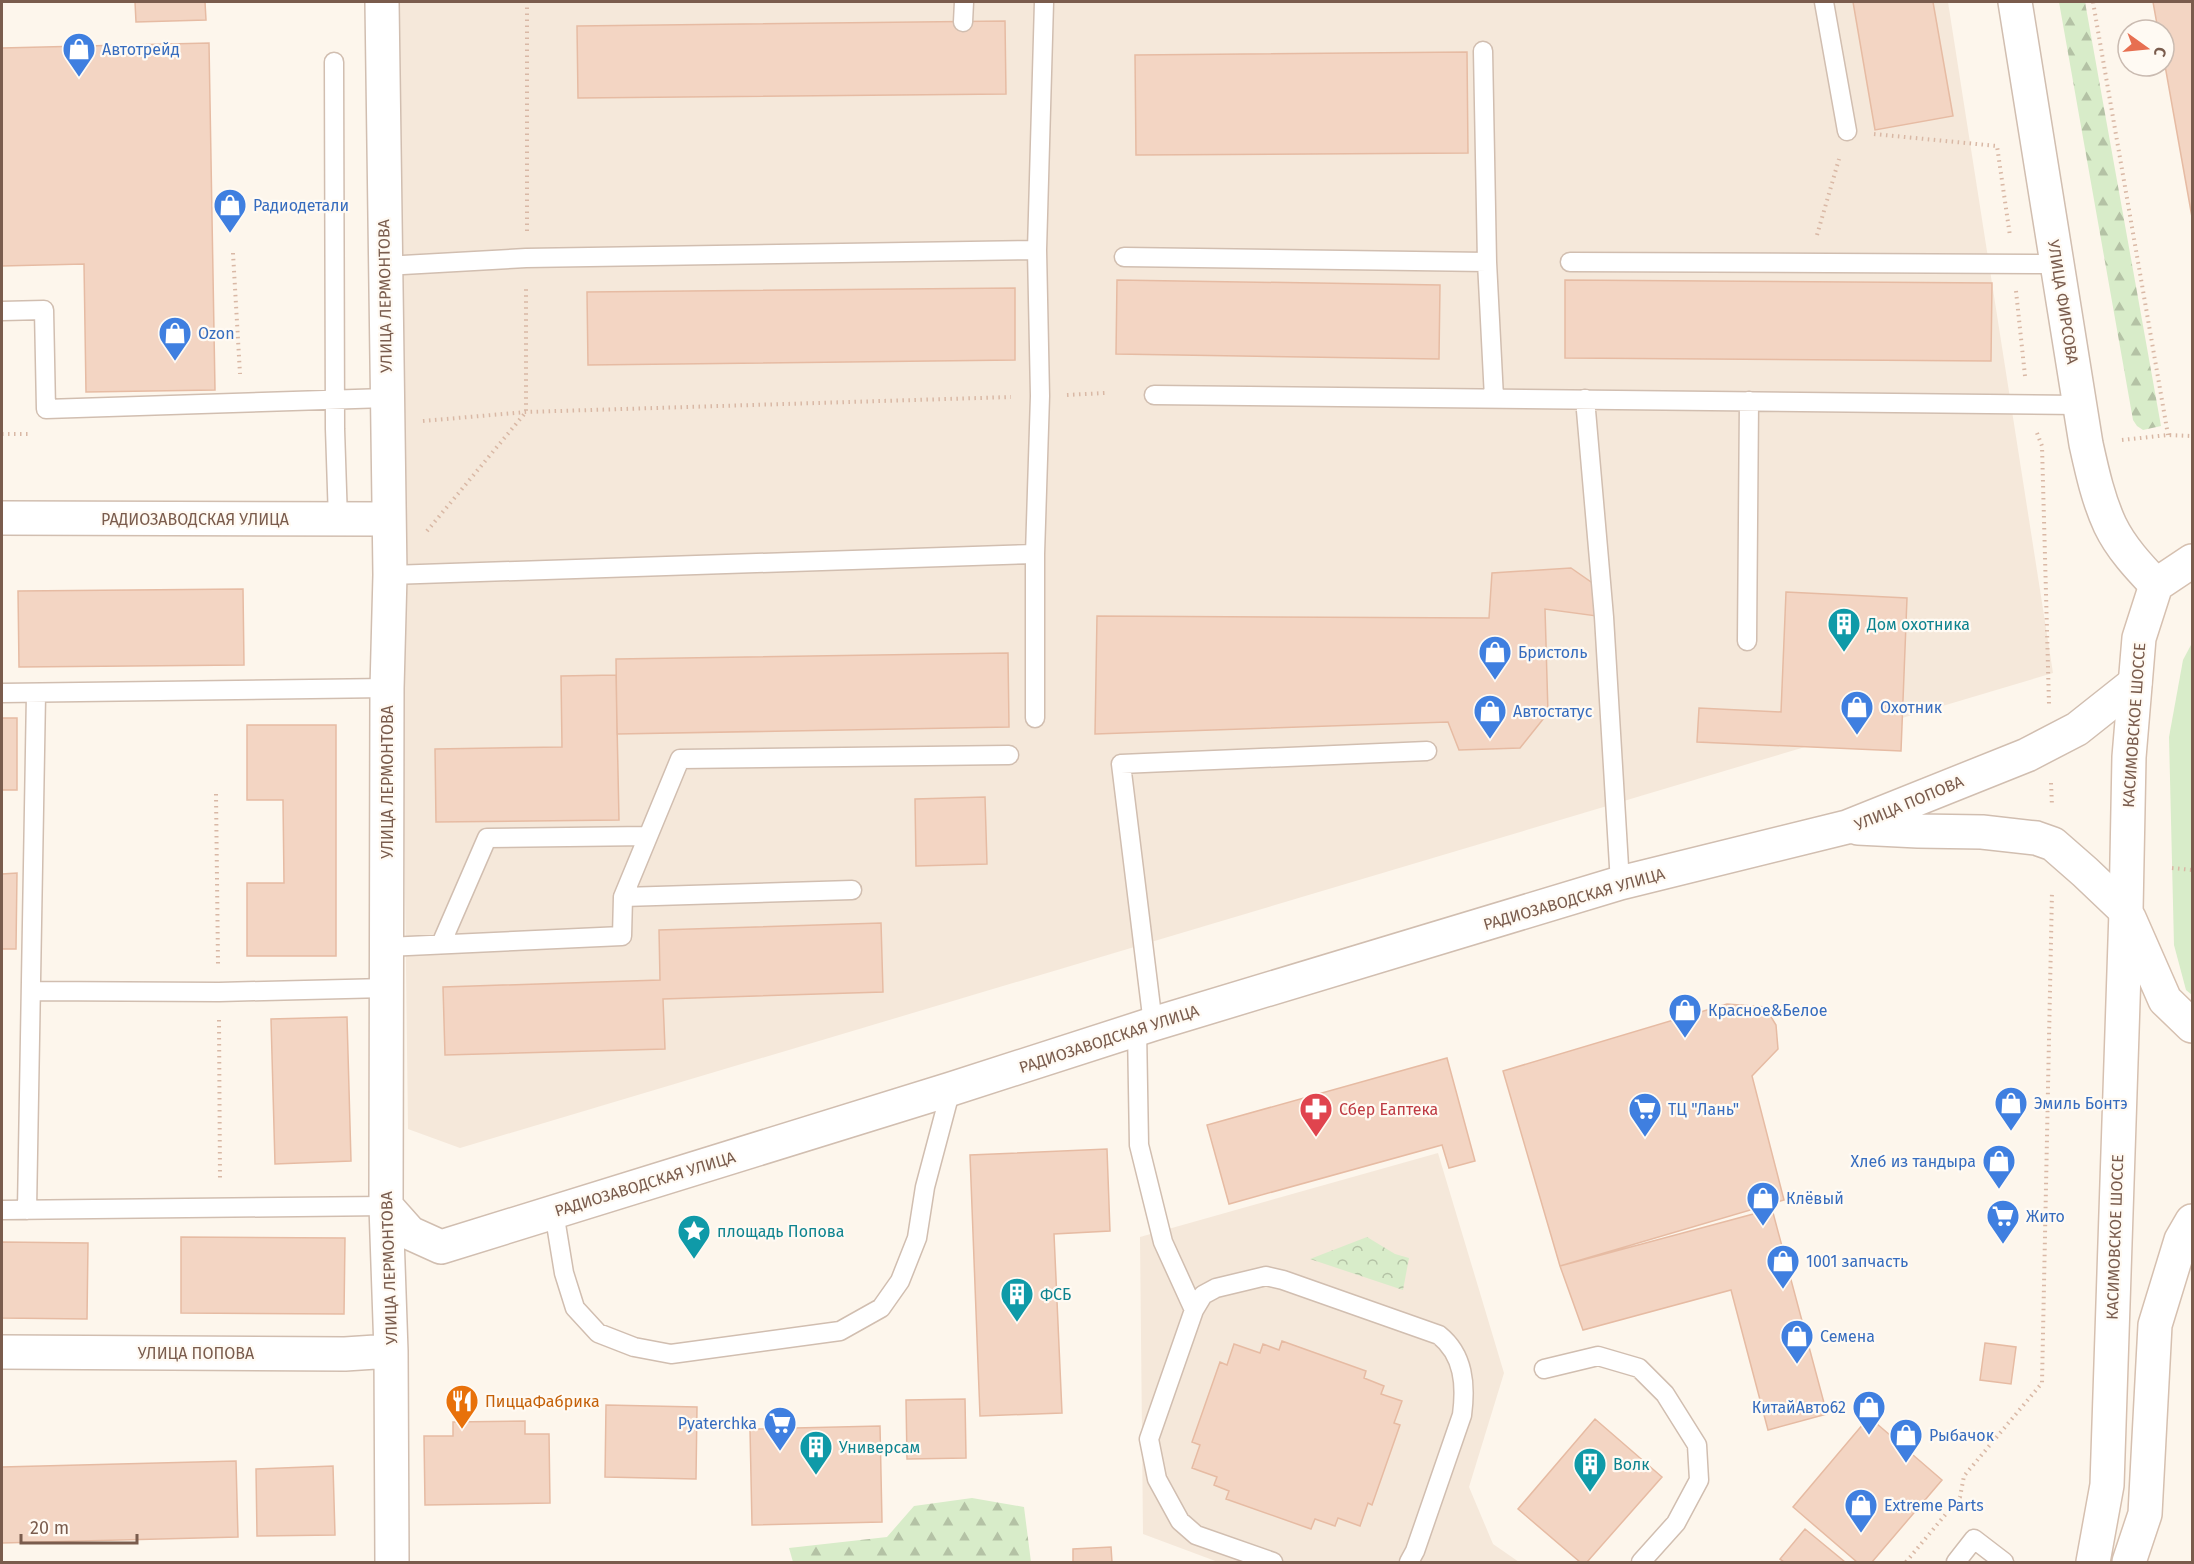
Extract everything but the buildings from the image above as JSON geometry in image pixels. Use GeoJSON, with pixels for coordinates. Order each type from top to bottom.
{"type":"FeatureCollection","features":[{"type":"Feature","properties":{"kind":"street","name":"УЛИЦА ЛЕРМОНТОВА"},"geometry":{"type":"LineString","coordinates":[[382,2],[390,575],[387,688],[386,1206],[391,1351],[392,1563]]}},
{"type":"Feature","properties":{"kind":"street","name":"УЛИЦА ФИРСОВА"},"geometry":{"type":"LineString","coordinates":[[2016,2],[2079,405],[2095,486],[2110,526],[2128,555],[2156,585]]}},
{"type":"Feature","properties":{"kind":"street","name":"РАДИОЗАВОДСКАЯ УЛИЦА"},"geometry":{"type":"LineString","coordinates":[[2,518],[388,519]]}},
{"type":"Feature","properties":{"kind":"street"},"geometry":{"type":"LineString","coordinates":[[2156,585],[2193,561]]}},
{"type":"Feature","properties":{"kind":"street","name":"КАСИМОВСКОЕ ШОССЕ"},"geometry":{"type":"LineString","coordinates":[[2093,1563],[2107,1485],[2129,758],[2139,638],[2156,585]]}},
{"type":"Feature","properties":{"kind":"street","name":"УЛИЦА ПОПОВА"},"geometry":{"type":"LineString","coordinates":[[1847,827],[2027,755],[2077,729],[2136,682]]}},
{"type":"Feature","properties":{"kind":"street","name":"РАДИОЗАВОДСКАЯ УЛИЦА"},"geometry":{"type":"LineString","coordinates":[[386,1206],[410,1233],[441,1247],[951,1089],[1145,1026],[1620,883],[1847,827]]}},
{"type":"Feature","properties":{"kind":"street","name":"УЛИЦА ПОПОВА"},"geometry":{"type":"LineString","coordinates":[[1847,827],[1982,832],[2036,838],[2053,844],[2126,911]]}},
{"type":"Feature","properties":{"kind":"street","name":"КАСИМОВСКОЕ ШОССЕ"},"geometry":{"type":"LineString","coordinates":[[2126,911],[2165,1000],[2193,1026]]}},
{"type":"Feature","properties":{"kind":"street"},"geometry":{"type":"LineString","coordinates":[[2129,1563],[2145,1514],[2155,1325],[2181,1240],[2193,1221]]}},
{"type":"Feature","properties":{"kind":"street","name":"УЛИЦА ПОПОВА"},"geometry":{"type":"LineString","coordinates":[[2,1352],[345,1354],[391,1351]]}},
{"type":"Feature","properties":{"kind":"lane"},"geometry":{"type":"LineString","coordinates":[[963,22],[964,2]]}},
{"type":"Feature","properties":{"kind":"lane"},"geometry":{"type":"LineString","coordinates":[[1035,718],[1035,554],[1040,396],[1037,250],[1044,2]]}},
{"type":"Feature","properties":{"kind":"lane"},"geometry":{"type":"LineString","coordinates":[[1824,2],[1847,131]]}},
{"type":"Feature","properties":{"kind":"lane"},"geometry":{"type":"LineString","coordinates":[[1483,51],[1487,262],[1494,398]]}},
{"type":"Feature","properties":{"kind":"lane"},"geometry":{"type":"LineString","coordinates":[[334,62],[334,400],[338,520]]}},
{"type":"Feature","properties":{"kind":"lane"},"geometry":{"type":"LineString","coordinates":[[385,266],[526,258],[1037,250]]}},
{"type":"Feature","properties":{"kind":"lane"},"geometry":{"type":"LineString","coordinates":[[1124,257],[1487,262]]}},
{"type":"Feature","properties":{"kind":"lane"},"geometry":{"type":"LineString","coordinates":[[1570,262],[2057,264]]}},
{"type":"Feature","properties":{"kind":"lane"},"geometry":{"type":"LineString","coordinates":[[2,311],[44,310],[46,409],[386,398]]}},
{"type":"Feature","properties":{"kind":"lane"},"geometry":{"type":"LineString","coordinates":[[1154,395],[2079,405]]}},
{"type":"Feature","properties":{"kind":"lane"},"geometry":{"type":"LineString","coordinates":[[1585,399],[1604,617],[1620,883]]}},
{"type":"Feature","properties":{"kind":"lane"},"geometry":{"type":"LineString","coordinates":[[1747,641],[1749,401]]}},
{"type":"Feature","properties":{"kind":"lane"},"geometry":{"type":"LineString","coordinates":[[390,575],[1035,554]]}},
{"type":"Feature","properties":{"kind":"lane"},"geometry":{"type":"LineString","coordinates":[[2,693],[387,688]]}},
{"type":"Feature","properties":{"kind":"lane"},"geometry":{"type":"LineString","coordinates":[[27,1210],[36,694]]}},
{"type":"Feature","properties":{"kind":"lane"},"geometry":{"type":"LineString","coordinates":[[1194,1310],[1163,1242],[1139,1145],[1145,1026],[1121,764],[1427,752]]}},
{"type":"Feature","properties":{"kind":"lane"},"geometry":{"type":"LineString","coordinates":[[387,947],[622,936],[623,897],[680,759],[1009,755]]}},
{"type":"Feature","properties":{"kind":"lane"},"geometry":{"type":"LineString","coordinates":[[441,944],[487,838],[648,836]]}},
{"type":"Feature","properties":{"kind":"lane"},"geometry":{"type":"LineString","coordinates":[[623,897],[852,890]]}},
{"type":"Feature","properties":{"kind":"lane"},"geometry":{"type":"LineString","coordinates":[[31,990],[219,992],[386,988]]}},
{"type":"Feature","properties":{"kind":"lane"},"geometry":{"type":"LineString","coordinates":[[554,1212],[564,1273],[575,1308],[598,1333],[634,1347],[672,1354],[840,1331],[881,1308],[900,1281],[917,1238],[925,1187],[951,1089]]}},
{"type":"Feature","properties":{"kind":"lane"},"geometry":{"type":"LineString","coordinates":[[2,1210],[386,1206]]}},
{"type":"Feature","properties":{"kind":"lane"},"geometry":{"type":"LineString","coordinates":[[1273,1563],[1196,1535],[1187,1529],[1180,1521],[1157,1479],[1149,1439],[1194,1310],[1203,1295],[1216,1288],[1266,1276],[1439,1335],[1454,1350],[1463,1375],[1465,1393],[1462,1415],[1417,1559]]}},
{"type":"Feature","properties":{"kind":"lane"},"geometry":{"type":"LineString","coordinates":[[1544,1369],[1598,1356],[1639,1368],[1665,1394],[1697,1445],[1699,1479],[1676,1523],[1641,1563]]}},
{"type":"Feature","properties":{"kind":"lane"},"geometry":{"type":"LineString","coordinates":[[1956,1563],[1974,1539],[2004,1563]]}},
{"type":"Feature","properties":{"kind":"path"},"geometry":{"type":"LineString","coordinates":[[390,575],[526,412],[527,2]]}},
{"type":"Feature","properties":{"kind":"path"},"geometry":{"type":"LineString","coordinates":[[2093,2],[2168,435]]}},
{"type":"Feature","properties":{"kind":"path"},"geometry":{"type":"LineString","coordinates":[[1809,263],[1847,131],[1997,146]]}},
{"type":"Feature","properties":{"kind":"path"},"geometry":{"type":"LineString","coordinates":[[233,253],[241,403]]}},
{"type":"Feature","properties":{"kind":"path"},"geometry":{"type":"LineString","coordinates":[[526,412],[1105,393]]}},
{"type":"Feature","properties":{"kind":"path"},"geometry":{"type":"LineString","coordinates":[[2172,868],[2193,870]]}},
{"type":"Feature","properties":{"kind":"shaded area"},"geometry":{"type":"Polygon","coordinates":[[[394,2],[1948,2],[2053,673],[460,1148],[408,1129],[394,2]]]}},
{"type":"Feature","properties":{"kind":"shaded area"},"geometry":{"type":"Polygon","coordinates":[[[1438,1153],[1504,1373],[1469,1487],[1493,1544],[1519,1562],[1218,1562],[1143,1534],[1140,1237],[1438,1153]]]}},
{"type":"Feature","properties":{"kind":"green space"},"geometry":{"type":"Polygon","coordinates":[[[2059,2],[2085,2],[2161,426],[2143,430],[2133,420],[2059,2]]]}},
{"type":"Feature","properties":{"kind":"green space"},"geometry":{"type":"Polygon","coordinates":[[[2192,643],[2192,995],[2186,990],[2174,945],[2169,737],[2183,660],[2192,643]]]}},
{"type":"Feature","properties":{"kind":"green space"},"geometry":{"type":"Polygon","coordinates":[[[1367,1237],[1395,1254],[1409,1258],[1403,1290],[1310,1259],[1367,1237]]]}},
{"type":"Feature","properties":{"kind":"green space"},"geometry":{"type":"Polygon","coordinates":[[[972,1498],[1024,1507],[1031,1562],[793,1562],[789,1548],[887,1537],[914,1506],[972,1498]]]}},
{"type":"Feature","properties":{"kind":"place","name":"Автотрейд"},"geometry":{"type":"Point","coordinates":[79,78]}},
{"type":"Feature","properties":{"kind":"place","name":"Радиодетали"},"geometry":{"type":"Point","coordinates":[230,234]}},
{"type":"Feature","properties":{"kind":"place","name":"Ozon"},"geometry":{"type":"Point","coordinates":[175,362]}},
{"type":"Feature","properties":{"kind":"place","name":"Дом охотника"},"geometry":{"type":"Point","coordinates":[1844,653]}},
{"type":"Feature","properties":{"kind":"place","name":"Бристоль"},"geometry":{"type":"Point","coordinates":[1495,681]}},
{"type":"Feature","properties":{"kind":"place","name":"Охотник"},"geometry":{"type":"Point","coordinates":[1857,736]}},
{"type":"Feature","properties":{"kind":"place","name":"Автостатус"},"geometry":{"type":"Point","coordinates":[1490,740]}},
{"type":"Feature","properties":{"kind":"place","name":"Красное&Белое"},"geometry":{"type":"Point","coordinates":[1685,1039]}},
{"type":"Feature","properties":{"kind":"place","name":"Эмиль Бонтэ"},"geometry":{"type":"Point","coordinates":[2011,1132]}},
{"type":"Feature","properties":{"kind":"place","name":"Сбер Еаптека"},"geometry":{"type":"Point","coordinates":[1316,1138]}},
{"type":"Feature","properties":{"kind":"place","name":"ТЦ \"Лань\""},"geometry":{"type":"Point","coordinates":[1645,1138]}},
{"type":"Feature","properties":{"kind":"place","name":"Хлеб из тандыра"},"geometry":{"type":"Point","coordinates":[1999,1190]}},
{"type":"Feature","properties":{"kind":"place","name":"Клёвый"},"geometry":{"type":"Point","coordinates":[1763,1227]}},
{"type":"Feature","properties":{"kind":"place","name":"Жито"},"geometry":{"type":"Point","coordinates":[2003,1245]}},
{"type":"Feature","properties":{"kind":"place","name":"площадь Попова"},"geometry":{"type":"Point","coordinates":[694,1260]}},
{"type":"Feature","properties":{"kind":"place","name":"1001 запчасть"},"geometry":{"type":"Point","coordinates":[1783,1290]}},
{"type":"Feature","properties":{"kind":"place","name":"ФСБ"},"geometry":{"type":"Point","coordinates":[1017,1323]}},
{"type":"Feature","properties":{"kind":"place","name":"Семена"},"geometry":{"type":"Point","coordinates":[1797,1365]}},
{"type":"Feature","properties":{"kind":"place","name":"ПиццаФабрика"},"geometry":{"type":"Point","coordinates":[462,1430]}},
{"type":"Feature","properties":{"kind":"place","name":"КитайАвто62"},"geometry":{"type":"Point","coordinates":[1869,1436]}},
{"type":"Feature","properties":{"kind":"place","name":"Pyaterchka"},"geometry":{"type":"Point","coordinates":[780,1452]}},
{"type":"Feature","properties":{"kind":"place","name":"Рыбачок"},"geometry":{"type":"Point","coordinates":[1906,1464]}},
{"type":"Feature","properties":{"kind":"place","name":"Универсам"},"geometry":{"type":"Point","coordinates":[816,1476]}},
{"type":"Feature","properties":{"kind":"place","name":"Волк"},"geometry":{"type":"Point","coordinates":[1590,1493]}},
{"type":"Feature","properties":{"kind":"place","name":"Extreme Parts"},"geometry":{"type":"Point","coordinates":[1861,1534]}}]}
